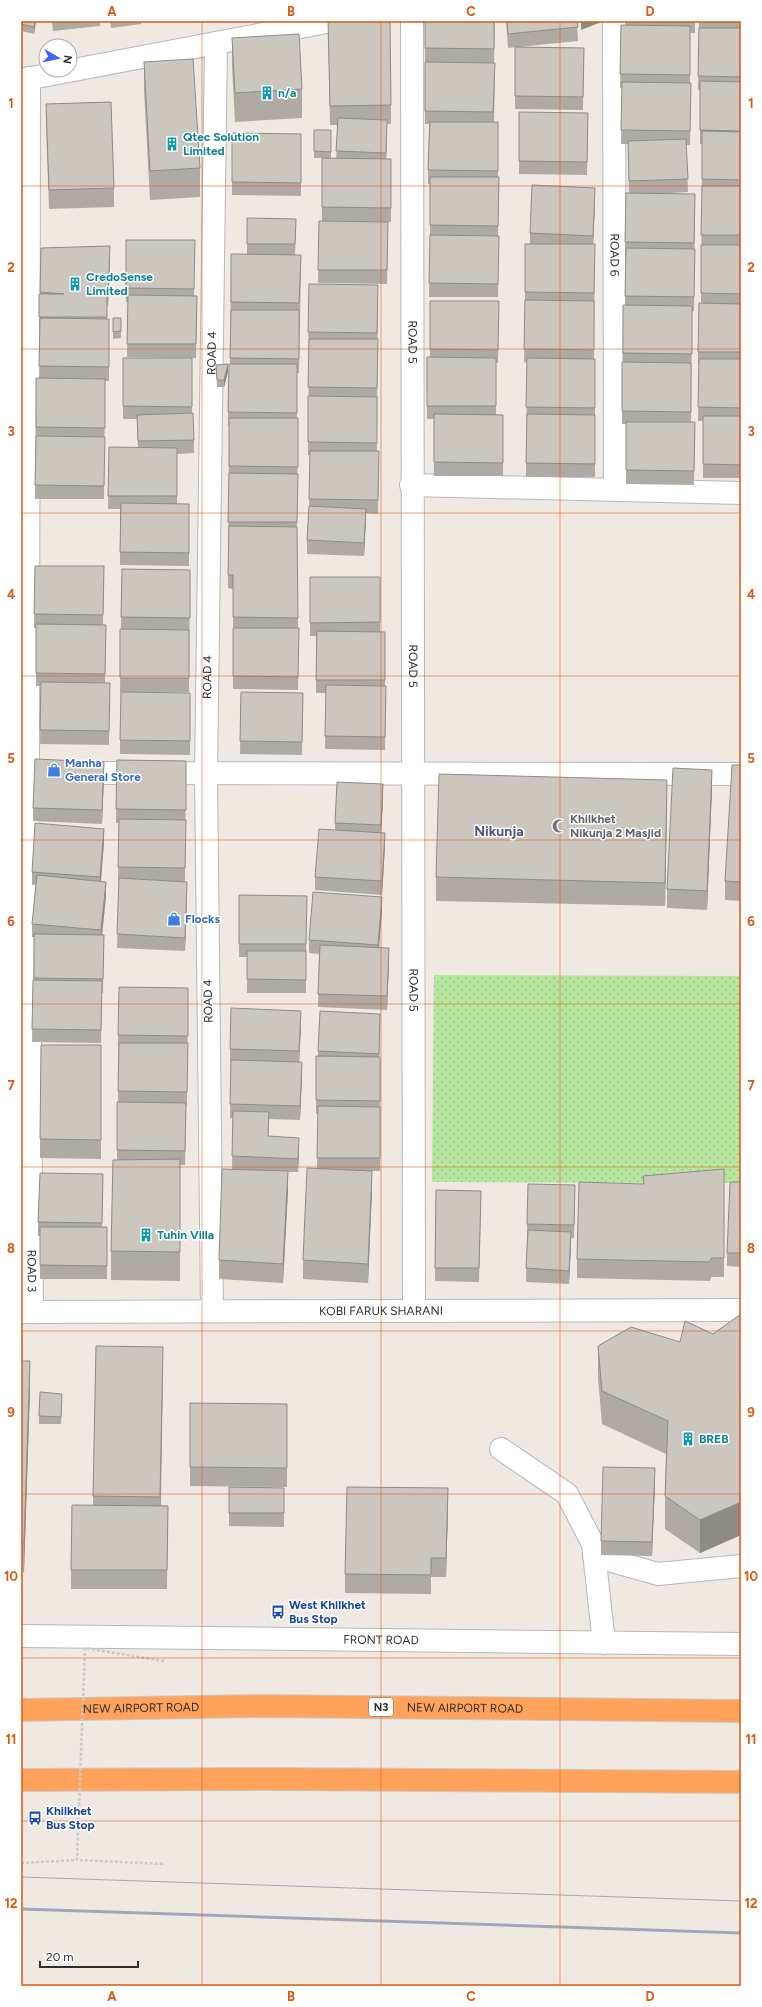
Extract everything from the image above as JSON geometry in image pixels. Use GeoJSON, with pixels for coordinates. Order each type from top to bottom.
{"type":"FeatureCollection","features":[{"type":"Feature","properties":{"kind":"highway","name":"NEW AIRPORT ROAD"},"geometry":{"type":"LineString","coordinates":[[21,1710],[263,1706],[741,1710]]}},
{"type":"Feature","properties":{"kind":"highway"},"geometry":{"type":"LineString","coordinates":[[21,1780],[269,1779],[741,1782]]}},
{"type":"Feature","properties":{"kind":"street"},"geometry":{"type":"LineString","coordinates":[[25,79],[332,21]]}},
{"type":"Feature","properties":{"kind":"street","name":"ROAD 5"},"geometry":{"type":"LineString","coordinates":[[412,21],[411,485],[414,1311]]}},
{"type":"Feature","properties":{"kind":"street","name":"ROAD 6"},"geometry":{"type":"LineString","coordinates":[[614,21],[615,489]]}},
{"type":"Feature","properties":{"kind":"street","name":"ROAD 4"},"geometry":{"type":"LineString","coordinates":[[212,1311],[206,774],[216,43]]}},
{"type":"Feature","properties":{"kind":"street","name":"ROAD 3"},"geometry":{"type":"LineString","coordinates":[[25,79],[26,1312]]}},
{"type":"Feature","properties":{"kind":"street"},"geometry":{"type":"LineString","coordinates":[[411,485],[741,492]]}},
{"type":"Feature","properties":{"kind":"street"},"geometry":{"type":"LineString","coordinates":[[25,773],[741,774]]}},
{"type":"Feature","properties":{"kind":"street","name":"KOBI FARUK SHARANI"},"geometry":{"type":"LineString","coordinates":[[26,1312],[741,1310]]}},
{"type":"Feature","properties":{"kind":"street"},"geometry":{"type":"LineString","coordinates":[[501,1449],[567,1494],[593,1544],[604,1643]]}},
{"type":"Feature","properties":{"kind":"street"},"geometry":{"type":"LineString","coordinates":[[594,1556],[658,1574],[741,1566]]}},
{"type":"Feature","properties":{"kind":"street","name":"FRONT ROAD"},"geometry":{"type":"LineString","coordinates":[[21,1636],[741,1644]]}},
{"type":"Feature","properties":{"kind":"path"},"geometry":{"type":"LineString","coordinates":[[78,1860],[85,1648],[164,1661]]}},
{"type":"Feature","properties":{"kind":"path"},"geometry":{"type":"LineString","coordinates":[[21,1863],[78,1860],[165,1864]]}},
{"type":"Feature","properties":{"kind":"green space"},"geometry":{"type":"Polygon","coordinates":[[[434,975],[741,976],[741,1183],[432,1182],[434,975]]]}},
{"type":"Feature","properties":{"kind":"building"},"geometry":{"type":"Polygon","coordinates":[[[21,21],[35,21],[34,27],[21,24],[21,21]]]}},
{"type":"Feature","properties":{"kind":"building"},"geometry":{"type":"Polygon","coordinates":[[[328,21],[390,21],[391,105],[330,106],[328,21]]]}},
{"type":"Feature","properties":{"kind":"building"},"geometry":{"type":"Polygon","coordinates":[[[425,21],[494,21],[494,49],[425,48],[425,21]]]}},
{"type":"Feature","properties":{"kind":"building"},"geometry":{"type":"Polygon","coordinates":[[[507,21],[577,21],[578,27],[508,34],[507,21]]]}},
{"type":"Feature","properties":{"kind":"building"},"geometry":{"type":"Polygon","coordinates":[[[621,25],[690,26],[690,75],[620,74],[621,25]]]}},
{"type":"Feature","properties":{"kind":"building"},"geometry":{"type":"Polygon","coordinates":[[[699,28],[741,28],[741,77],[698,76],[699,28]]]}},
{"type":"Feature","properties":{"kind":"building"},"geometry":{"type":"Polygon","coordinates":[[[299,34],[302,89],[235,93],[232,38],[299,34]]]}},
{"type":"Feature","properties":{"kind":"building"},"geometry":{"type":"Polygon","coordinates":[[[515,47],[584,48],[583,97],[515,96],[515,47]]]}},
{"type":"Feature","properties":{"kind":"building","name":"Qtec Solution Limited"},"geometry":{"type":"Polygon","coordinates":[[[193,59],[200,168],[150,171],[144,62],[193,59]]]}},
{"type":"Feature","properties":{"kind":"building"},"geometry":{"type":"Polygon","coordinates":[[[425,62],[495,63],[493,112],[425,111],[425,62]]]}},
{"type":"Feature","properties":{"kind":"building"},"geometry":{"type":"Polygon","coordinates":[[[700,81],[741,82],[741,131],[700,130],[700,81]]]}},
{"type":"Feature","properties":{"kind":"building"},"geometry":{"type":"Polygon","coordinates":[[[622,82],[691,83],[690,131],[621,130],[622,82]]]}},
{"type":"Feature","properties":{"kind":"building"},"geometry":{"type":"Polygon","coordinates":[[[111,102],[114,188],[49,190],[46,104],[111,102]]]}},
{"type":"Feature","properties":{"kind":"building"},"geometry":{"type":"Polygon","coordinates":[[[519,112],[588,113],[587,162],[519,161],[519,112]]]}},
{"type":"Feature","properties":{"kind":"building"},"geometry":{"type":"Polygon","coordinates":[[[338,118],[387,120],[386,153],[336,151],[338,118]]]}},
{"type":"Feature","properties":{"kind":"building"},"geometry":{"type":"Polygon","coordinates":[[[430,122],[498,122],[498,171],[428,170],[430,122]]]}},
{"type":"Feature","properties":{"kind":"building"},"geometry":{"type":"Polygon","coordinates":[[[314,130],[331,130],[331,152],[314,151],[314,130]]]}},
{"type":"Feature","properties":{"kind":"building"},"geometry":{"type":"Polygon","coordinates":[[[702,131],[741,132],[741,180],[702,179],[702,131]]]}},
{"type":"Feature","properties":{"kind":"building"},"geometry":{"type":"Polygon","coordinates":[[[232,133],[301,134],[301,183],[232,182],[232,133]]]}},
{"type":"Feature","properties":{"kind":"building"},"geometry":{"type":"Polygon","coordinates":[[[686,139],[688,179],[629,181],[628,141],[686,139]]]}},
{"type":"Feature","properties":{"kind":"building"},"geometry":{"type":"Polygon","coordinates":[[[322,158],[391,159],[391,208],[322,207],[322,158]]]}},
{"type":"Feature","properties":{"kind":"building"},"geometry":{"type":"Polygon","coordinates":[[[430,177],[499,177],[498,226],[430,225],[430,177]]]}},
{"type":"Feature","properties":{"kind":"building"},"geometry":{"type":"Polygon","coordinates":[[[532,185],[595,188],[593,236],[530,233],[532,185]]]}},
{"type":"Feature","properties":{"kind":"building"},"geometry":{"type":"Polygon","coordinates":[[[702,186],[741,186],[741,235],[701,235],[702,186]]]}},
{"type":"Feature","properties":{"kind":"building"},"geometry":{"type":"Polygon","coordinates":[[[626,193],[695,194],[694,243],[625,242],[626,193]]]}},
{"type":"Feature","properties":{"kind":"building"},"geometry":{"type":"Polygon","coordinates":[[[247,218],[296,219],[295,244],[247,244],[247,218]]]}},
{"type":"Feature","properties":{"kind":"building"},"geometry":{"type":"Polygon","coordinates":[[[319,221],[388,222],[387,270],[318,270],[319,221]]]}},
{"type":"Feature","properties":{"kind":"building"},"geometry":{"type":"Polygon","coordinates":[[[430,235],[499,236],[498,284],[429,283],[430,235]]]}},
{"type":"Feature","properties":{"kind":"building"},"geometry":{"type":"Polygon","coordinates":[[[126,240],[195,240],[194,289],[126,288],[126,240]]]}},
{"type":"Feature","properties":{"kind":"building"},"geometry":{"type":"Polygon","coordinates":[[[525,244],[595,244],[594,293],[525,292],[525,244]]]}},
{"type":"Feature","properties":{"kind":"building"},"geometry":{"type":"Polygon","coordinates":[[[701,245],[741,245],[741,294],[701,293],[701,245]]]}},
{"type":"Feature","properties":{"kind":"building","name":"CredoSense Limited"},"geometry":{"type":"Polygon","coordinates":[[[110,246],[108,293],[90,294],[107,295],[107,317],[39,317],[39,294],[64,294],[40,292],[41,248],[110,246]]]}},
{"type":"Feature","properties":{"kind":"building"},"geometry":{"type":"Polygon","coordinates":[[[626,248],[695,249],[694,297],[625,296],[626,248]]]}},
{"type":"Feature","properties":{"kind":"building"},"geometry":{"type":"Polygon","coordinates":[[[231,254],[301,255],[299,303],[231,302],[231,254]]]}},
{"type":"Feature","properties":{"kind":"building"},"geometry":{"type":"Polygon","coordinates":[[[309,284],[378,285],[377,333],[308,332],[309,284]]]}},
{"type":"Feature","properties":{"kind":"building"},"geometry":{"type":"Polygon","coordinates":[[[128,295],[197,296],[196,344],[127,344],[128,295]]]}},
{"type":"Feature","properties":{"kind":"building"},"geometry":{"type":"Polygon","coordinates":[[[525,300],[594,301],[594,350],[524,349],[525,300]]]}},
{"type":"Feature","properties":{"kind":"building"},"geometry":{"type":"Polygon","coordinates":[[[430,301],[499,301],[498,350],[430,349],[430,301]]]}},
{"type":"Feature","properties":{"kind":"building"},"geometry":{"type":"Polygon","coordinates":[[[699,303],[741,304],[741,352],[698,352],[699,303]]]}},
{"type":"Feature","properties":{"kind":"building"},"geometry":{"type":"Polygon","coordinates":[[[623,305],[692,306],[692,354],[623,353],[623,305]]]}},
{"type":"Feature","properties":{"kind":"building"},"geometry":{"type":"Polygon","coordinates":[[[231,310],[299,310],[299,359],[230,358],[231,310]]]}},
{"type":"Feature","properties":{"kind":"building"},"geometry":{"type":"Polygon","coordinates":[[[40,318],[109,319],[109,367],[39,366],[40,318]]]}},
{"type":"Feature","properties":{"kind":"building"},"geometry":{"type":"Polygon","coordinates":[[[113,318],[121,318],[121,331],[113,332],[113,318]]]}},
{"type":"Feature","properties":{"kind":"building"},"geometry":{"type":"Polygon","coordinates":[[[309,339],[378,339],[377,388],[308,387],[309,339]]]}},
{"type":"Feature","properties":{"kind":"building"},"geometry":{"type":"Polygon","coordinates":[[[427,357],[496,358],[496,406],[427,406],[427,357]]]}},
{"type":"Feature","properties":{"kind":"building"},"geometry":{"type":"Polygon","coordinates":[[[123,358],[192,358],[192,407],[123,406],[123,358]]]}},
{"type":"Feature","properties":{"kind":"building"},"geometry":{"type":"Polygon","coordinates":[[[527,358],[595,359],[595,408],[526,407],[527,358]]]}},
{"type":"Feature","properties":{"kind":"building"},"geometry":{"type":"Polygon","coordinates":[[[699,359],[741,359],[741,408],[698,407],[699,359]]]}},
{"type":"Feature","properties":{"kind":"building"},"geometry":{"type":"Polygon","coordinates":[[[622,362],[691,363],[691,412],[622,411],[622,362]]]}},
{"type":"Feature","properties":{"kind":"building"},"geometry":{"type":"Polygon","coordinates":[[[228,364],[224,380],[217,380],[216,365],[228,364]]]}},
{"type":"Feature","properties":{"kind":"building"},"geometry":{"type":"Polygon","coordinates":[[[229,364],[297,364],[297,413],[228,412],[229,364]]]}},
{"type":"Feature","properties":{"kind":"building"},"geometry":{"type":"Polygon","coordinates":[[[36,378],[105,379],[105,428],[36,427],[36,378]]]}},
{"type":"Feature","properties":{"kind":"building"},"geometry":{"type":"Polygon","coordinates":[[[308,396],[377,397],[377,443],[308,442],[308,396]]]}},
{"type":"Feature","properties":{"kind":"building"},"geometry":{"type":"Polygon","coordinates":[[[193,413],[194,440],[138,441],[137,415],[193,413]]]}},
{"type":"Feature","properties":{"kind":"building"},"geometry":{"type":"Polygon","coordinates":[[[434,414],[503,415],[503,463],[434,462],[434,414]]]}},
{"type":"Feature","properties":{"kind":"building"},"geometry":{"type":"Polygon","coordinates":[[[527,414],[595,415],[595,464],[526,463],[527,414]]]}},
{"type":"Feature","properties":{"kind":"building"},"geometry":{"type":"Polygon","coordinates":[[[703,416],[741,416],[741,465],[703,464],[703,416]]]}},
{"type":"Feature","properties":{"kind":"building"},"geometry":{"type":"Polygon","coordinates":[[[229,418],[298,418],[298,467],[229,466],[229,418]]]}},
{"type":"Feature","properties":{"kind":"building"},"geometry":{"type":"Polygon","coordinates":[[[626,422],[695,422],[694,471],[626,470],[626,422]]]}},
{"type":"Feature","properties":{"kind":"building"},"geometry":{"type":"Polygon","coordinates":[[[36,436],[105,437],[104,486],[35,485],[36,436]]]}},
{"type":"Feature","properties":{"kind":"building"},"geometry":{"type":"Polygon","coordinates":[[[109,447],[177,448],[177,496],[108,496],[109,447]]]}},
{"type":"Feature","properties":{"kind":"building"},"geometry":{"type":"Polygon","coordinates":[[[310,451],[379,451],[378,500],[309,499],[310,451]]]}},
{"type":"Feature","properties":{"kind":"building"},"geometry":{"type":"Polygon","coordinates":[[[229,473],[298,474],[297,522],[228,522],[229,473]]]}},
{"type":"Feature","properties":{"kind":"building"},"geometry":{"type":"Polygon","coordinates":[[[121,503],[189,504],[189,553],[120,552],[121,503]]]}},
{"type":"Feature","properties":{"kind":"building"},"geometry":{"type":"Polygon","coordinates":[[[309,506],[366,509],[364,543],[307,540],[309,506]]]}},
{"type":"Feature","properties":{"kind":"building"},"geometry":{"type":"Polygon","coordinates":[[[229,526],[297,527],[298,618],[233,617],[233,575],[228,575],[229,526]]]}},
{"type":"Feature","properties":{"kind":"building"},"geometry":{"type":"Polygon","coordinates":[[[35,566],[104,566],[103,615],[34,614],[35,566]]]}},
{"type":"Feature","properties":{"kind":"building"},"geometry":{"type":"Polygon","coordinates":[[[122,569],[190,570],[190,618],[121,617],[122,569]]]}},
{"type":"Feature","properties":{"kind":"building"},"geometry":{"type":"Polygon","coordinates":[[[310,577],[380,577],[380,622],[310,623],[310,577]]]}},
{"type":"Feature","properties":{"kind":"building"},"geometry":{"type":"Polygon","coordinates":[[[36,624],[106,625],[105,674],[36,673],[36,624]]]}},
{"type":"Feature","properties":{"kind":"building"},"geometry":{"type":"Polygon","coordinates":[[[233,628],[299,628],[298,677],[233,676],[233,628]]]}},
{"type":"Feature","properties":{"kind":"building"},"geometry":{"type":"Polygon","coordinates":[[[120,629],[189,630],[189,678],[120,678],[120,629]]]}},
{"type":"Feature","properties":{"kind":"building"},"geometry":{"type":"Polygon","coordinates":[[[317,631],[385,632],[385,680],[316,680],[317,631]]]}},
{"type":"Feature","properties":{"kind":"building"},"geometry":{"type":"Polygon","coordinates":[[[41,682],[110,683],[109,731],[40,730],[41,682]]]}},
{"type":"Feature","properties":{"kind":"building"},"geometry":{"type":"Polygon","coordinates":[[[326,685],[386,686],[385,737],[325,736],[326,685]]]}},
{"type":"Feature","properties":{"kind":"building"},"geometry":{"type":"Polygon","coordinates":[[[121,692],[190,693],[190,741],[120,740],[121,692]]]}},
{"type":"Feature","properties":{"kind":"building"},"geometry":{"type":"Polygon","coordinates":[[[241,692],[303,693],[302,742],[240,741],[241,692]]]}},
{"type":"Feature","properties":{"kind":"building"},"geometry":{"type":"Polygon","coordinates":[[[35,759],[104,762],[102,810],[33,808],[35,759]]]}},
{"type":"Feature","properties":{"kind":"building"},"geometry":{"type":"Polygon","coordinates":[[[117,760],[186,761],[186,810],[116,809],[117,760]]]}},
{"type":"Feature","properties":{"kind":"building"},"geometry":{"type":"Polygon","coordinates":[[[732,765],[741,765],[741,882],[725,881],[732,765]]]}},
{"type":"Feature","properties":{"kind":"building"},"geometry":{"type":"Polygon","coordinates":[[[673,768],[712,770],[707,891],[667,889],[673,768]]]}},
{"type":"Feature","properties":{"kind":"building"},"geometry":{"type":"Polygon","coordinates":[[[439,774],[667,780],[665,883],[436,877],[439,774]]]}},
{"type":"Feature","properties":{"kind":"building"},"geometry":{"type":"Polygon","coordinates":[[[337,782],[383,784],[381,825],[335,823],[337,782]]]}},
{"type":"Feature","properties":{"kind":"building"},"geometry":{"type":"Polygon","coordinates":[[[119,819],[186,820],[185,868],[118,867],[119,819]]]}},
{"type":"Feature","properties":{"kind":"building"},"geometry":{"type":"Polygon","coordinates":[[[35,823],[104,829],[100,877],[32,872],[35,823]]]}},
{"type":"Feature","properties":{"kind":"building"},"geometry":{"type":"Polygon","coordinates":[[[319,829],[385,833],[382,881],[315,877],[319,829]]]}},
{"type":"Feature","properties":{"kind":"building"},"geometry":{"type":"Polygon","coordinates":[[[37,875],[106,882],[101,930],[32,924],[37,875]]]}},
{"type":"Feature","properties":{"kind":"building"},"geometry":{"type":"Polygon","coordinates":[[[119,878],[187,882],[185,938],[117,934],[119,878]]]}},
{"type":"Feature","properties":{"kind":"building"},"geometry":{"type":"Polygon","coordinates":[[[313,892],[382,897],[378,945],[309,940],[313,892]]]}},
{"type":"Feature","properties":{"kind":"building"},"geometry":{"type":"Polygon","coordinates":[[[239,895],[307,896],[306,944],[239,944],[239,895]]]}},
{"type":"Feature","properties":{"kind":"building"},"geometry":{"type":"Polygon","coordinates":[[[34,934],[104,935],[103,979],[34,978],[34,934]]]}},
{"type":"Feature","properties":{"kind":"building"},"geometry":{"type":"Polygon","coordinates":[[[320,945],[389,948],[387,996],[318,994],[320,945]]]}},
{"type":"Feature","properties":{"kind":"building"},"geometry":{"type":"Polygon","coordinates":[[[247,951],[306,951],[306,980],[247,979],[247,951]]]}},
{"type":"Feature","properties":{"kind":"building"},"geometry":{"type":"Polygon","coordinates":[[[33,980],[102,981],[101,1030],[32,1029],[33,980]]]}},
{"type":"Feature","properties":{"kind":"building"},"geometry":{"type":"Polygon","coordinates":[[[119,987],[188,988],[188,1036],[118,1035],[119,987]]]}},
{"type":"Feature","properties":{"kind":"building"},"geometry":{"type":"Polygon","coordinates":[[[231,1008],[301,1011],[299,1051],[230,1049],[231,1008]]]}},
{"type":"Feature","properties":{"kind":"building"},"geometry":{"type":"Polygon","coordinates":[[[320,1011],[380,1014],[379,1054],[318,1051],[320,1011]]]}},
{"type":"Feature","properties":{"kind":"building"},"geometry":{"type":"Polygon","coordinates":[[[119,1043],[188,1043],[187,1092],[118,1091],[119,1043]]]}},
{"type":"Feature","properties":{"kind":"building"},"geometry":{"type":"Polygon","coordinates":[[[41,1045],[101,1045],[101,1140],[40,1139],[41,1045]]]}},
{"type":"Feature","properties":{"kind":"building"},"geometry":{"type":"Polygon","coordinates":[[[316,1056],[380,1057],[380,1101],[316,1100],[316,1056]]]}},
{"type":"Feature","properties":{"kind":"building"},"geometry":{"type":"Polygon","coordinates":[[[231,1060],[302,1062],[300,1106],[230,1104],[231,1060]]]}},
{"type":"Feature","properties":{"kind":"building"},"geometry":{"type":"Polygon","coordinates":[[[117,1102],[186,1103],[185,1151],[117,1150],[117,1102]]]}},
{"type":"Feature","properties":{"kind":"building"},"geometry":{"type":"Polygon","coordinates":[[[318,1106],[380,1107],[380,1158],[317,1158],[318,1106]]]}},
{"type":"Feature","properties":{"kind":"building"},"geometry":{"type":"Polygon","coordinates":[[[233,1111],[269,1112],[268,1136],[299,1138],[298,1159],[232,1156],[233,1111]]]}},
{"type":"Feature","properties":{"kind":"building","name":"Tuhin Villa"},"geometry":{"type":"Polygon","coordinates":[[[180,1159],[180,1252],[111,1251],[113,1160],[180,1159]]]}},
{"type":"Feature","properties":{"kind":"building"},"geometry":{"type":"Polygon","coordinates":[[[307,1168],[372,1171],[368,1264],[303,1260],[307,1168]]]}},
{"type":"Feature","properties":{"kind":"building"},"geometry":{"type":"Polygon","coordinates":[[[222,1169],[288,1171],[283,1264],[219,1260],[222,1169]]]}},
{"type":"Feature","properties":{"kind":"building"},"geometry":{"type":"Polygon","coordinates":[[[724,1169],[724,1258],[711,1258],[710,1262],[577,1259],[579,1182],[644,1184],[643,1176],[724,1169]]]}},
{"type":"Feature","properties":{"kind":"building"},"geometry":{"type":"Polygon","coordinates":[[[40,1173],[103,1174],[102,1223],[38,1222],[40,1173]]]}},
{"type":"Feature","properties":{"kind":"building"},"geometry":{"type":"Polygon","coordinates":[[[730,1182],[741,1182],[741,1253],[727,1253],[730,1182]]]}},
{"type":"Feature","properties":{"kind":"building"},"geometry":{"type":"Polygon","coordinates":[[[528,1184],[575,1185],[574,1225],[527,1224],[528,1184]]]}},
{"type":"Feature","properties":{"kind":"building"},"geometry":{"type":"Polygon","coordinates":[[[436,1190],[481,1191],[479,1268],[435,1268],[436,1190]]]}},
{"type":"Feature","properties":{"kind":"building"},"geometry":{"type":"Polygon","coordinates":[[[40,1227],[107,1227],[107,1266],[40,1265],[40,1227]]]}},
{"type":"Feature","properties":{"kind":"building"},"geometry":{"type":"Polygon","coordinates":[[[528,1230],[571,1232],[569,1271],[526,1268],[528,1230]]]}},
{"type":"Feature","properties":{"kind":"building","name":"BREB"},"geometry":{"type":"Polygon","coordinates":[[[741,1314],[741,1502],[700,1520],[665,1496],[668,1421],[602,1391],[598,1346],[631,1327],[680,1342],[685,1321],[713,1334],[741,1314]]]}},
{"type":"Feature","properties":{"kind":"building"},"geometry":{"type":"Polygon","coordinates":[[[96,1346],[163,1347],[160,1497],[93,1496],[96,1346]]]}},
{"type":"Feature","properties":{"kind":"building"},"geometry":{"type":"Polygon","coordinates":[[[21,1361],[30,1361],[24,1542],[21,1542],[21,1361]]]}},
{"type":"Feature","properties":{"kind":"building"},"geometry":{"type":"Polygon","coordinates":[[[40,1392],[62,1394],[61,1417],[39,1416],[40,1392]]]}},
{"type":"Feature","properties":{"kind":"building"},"geometry":{"type":"Polygon","coordinates":[[[190,1403],[287,1404],[287,1468],[190,1467],[190,1403]]]}},
{"type":"Feature","properties":{"kind":"building"},"geometry":{"type":"Polygon","coordinates":[[[603,1467],[655,1468],[652,1542],[601,1541],[603,1467]]]}},
{"type":"Feature","properties":{"kind":"building"},"geometry":{"type":"Polygon","coordinates":[[[229,1487],[284,1488],[284,1513],[229,1513],[229,1487]]]}},
{"type":"Feature","properties":{"kind":"building"},"geometry":{"type":"Polygon","coordinates":[[[347,1487],[448,1488],[446,1558],[431,1558],[431,1575],[345,1574],[347,1487]]]}},
{"type":"Feature","properties":{"kind":"building"},"geometry":{"type":"Polygon","coordinates":[[[72,1505],[168,1506],[167,1570],[71,1570],[72,1505]]]}},
{"type":"Feature","properties":{"kind":"tram line"},"geometry":{"type":"LineString","coordinates":[[21,1877],[741,1901]]}},
{"type":"Feature","properties":{"kind":"railway"},"geometry":{"type":"LineString","coordinates":[[21,1909],[741,1933]]}},
{"type":"Feature","properties":{"kind":"place","name":"n/a"},"geometry":{"type":"Point","coordinates":[267,93]}},
{"type":"Feature","properties":{"kind":"place","name":"Qtec Solution Limited"},"geometry":{"type":"Point","coordinates":[172,144]}},
{"type":"Feature","properties":{"kind":"place","name":"CredoSense Limited"},"geometry":{"type":"Point","coordinates":[75,284]}},
{"type":"Feature","properties":{"kind":"place","name":"Manha General Store"},"geometry":{"type":"Point","coordinates":[54,770]}},
{"type":"Feature","properties":{"kind":"place","name":"Khilkhet Nikunja 2 Masjid"},"geometry":{"type":"Point","coordinates":[559,826]}},
{"type":"Feature","properties":{"kind":"place","name":"Flocks"},"geometry":{"type":"Point","coordinates":[174,919]}},
{"type":"Feature","properties":{"kind":"place","name":"Tuhin Villa"},"geometry":{"type":"Point","coordinates":[146,1235]}},
{"type":"Feature","properties":{"kind":"place","name":"BREB"},"geometry":{"type":"Point","coordinates":[688,1439]}},
{"type":"Feature","properties":{"kind":"place","name":"West Khilkhet Bus Stop"},"geometry":{"type":"Point","coordinates":[278,1612]}},
{"type":"Feature","properties":{"kind":"place","name":"Khilkhet Bus Stop"},"geometry":{"type":"Point","coordinates":[35,1818]}},
{"type":"Feature","properties":{"kind":"district","name":"Nikunja"},"geometry":{"type":"Point","coordinates":[499,831]}}]}
